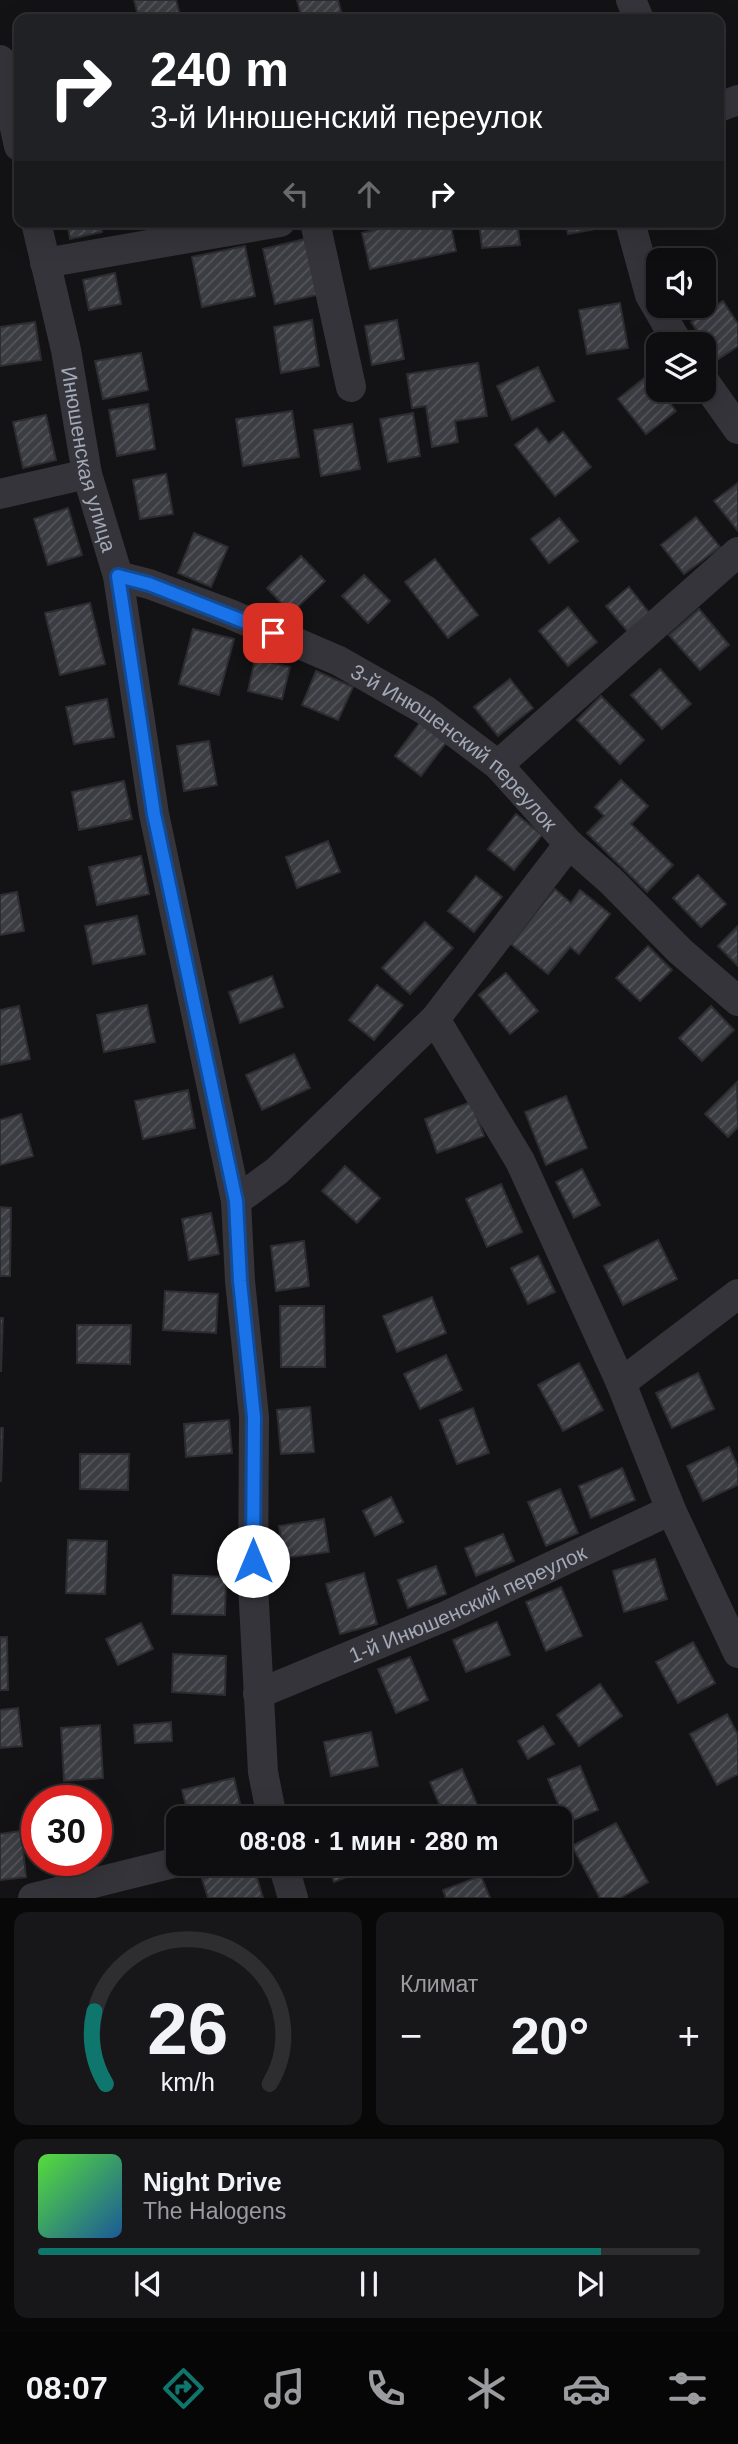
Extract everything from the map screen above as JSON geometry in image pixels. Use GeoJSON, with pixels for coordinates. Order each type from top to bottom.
{"type":"FeatureCollection","features":[{"type":"Feature","properties":{"kind":"street"},"geometry":{"type":"LineString","coordinates":[[0,60],[14,123]]}},
{"type":"Feature","properties":{"kind":"street","name":"Инюшенская улица"},"geometry":{"type":"LineString","coordinates":[[37,228],[66,350],[87,474],[118,576],[154,814],[236,1201],[240,1281],[254,1417],[253,1585],[263,1772],[270,1806]]}},
{"type":"Feature","properties":{"kind":"street"},"geometry":{"type":"LineString","coordinates":[[45,263],[246,228]]}},
{"type":"Feature","properties":{"kind":"street"},"geometry":{"type":"LineString","coordinates":[[316,228],[351,387]]}},
{"type":"Feature","properties":{"kind":"street"},"geometry":{"type":"LineString","coordinates":[[631,228],[650,295],[671,332]]}},
{"type":"Feature","properties":{"kind":"street"},"geometry":{"type":"LineString","coordinates":[[716,398],[738,429]]}},
{"type":"Feature","properties":{"kind":"street"},"geometry":{"type":"LineString","coordinates":[[0,494],[87,474]]}},
{"type":"Feature","properties":{"kind":"street"},"geometry":{"type":"LineString","coordinates":[[498,765],[738,552]]}},
{"type":"Feature","properties":{"kind":"street","name":"3-й Инюшенский переулок"},"geometry":{"type":"LineString","coordinates":[[118,576],[149,584],[230,614],[339,661],[425,710],[498,765],[569,844],[611,881],[681,951],[738,1001]]}},
{"type":"Feature","properties":{"kind":"street"},"geometry":{"type":"LineString","coordinates":[[236,1201],[277,1171],[435,1019],[569,844]]}},
{"type":"Feature","properties":{"kind":"street"},"geometry":{"type":"LineString","coordinates":[[435,1019],[520,1161],[621,1382],[671,1510],[738,1653]]}},
{"type":"Feature","properties":{"kind":"street"},"geometry":{"type":"LineString","coordinates":[[621,1382],[738,1294]]}},
{"type":"Feature","properties":{"kind":"street","name":"1-й Инюшенский переулок"},"geometry":{"type":"LineString","coordinates":[[258,1694],[446,1616],[671,1510]]}},
{"type":"Feature","properties":{"kind":"street"},"geometry":{"type":"LineString","coordinates":[[33,1898],[166,1865]]}},
{"type":"Feature","properties":{"kind":"street"},"geometry":{"type":"LineString","coordinates":[[287,1876],[293,1898]]}},
{"type":"Feature","properties":{"kind":"building"},"geometry":{"type":"Polygon","coordinates":[[[134,0],[176,0],[180,14],[138,14],[134,0]]]}},
{"type":"Feature","properties":{"kind":"building"},"geometry":{"type":"Polygon","coordinates":[[[297,0],[338,0],[342,14],[301,14],[297,0]]]}},
{"type":"Feature","properties":{"kind":"building"},"geometry":{"type":"Polygon","coordinates":[[[68,228],[101,228],[102,232],[70,239],[68,228]]]}},
{"type":"Feature","properties":{"kind":"building"},"geometry":{"type":"Polygon","coordinates":[[[383,228],[451,228],[456,251],[370,269],[362,233],[383,228]]]}},
{"type":"Feature","properties":{"kind":"building"},"geometry":{"type":"Polygon","coordinates":[[[480,228],[518,228],[520,245],[482,248],[480,228]]]}},
{"type":"Feature","properties":{"kind":"building"},"geometry":{"type":"Polygon","coordinates":[[[567,228],[601,228],[568,234],[567,228]]]}},
{"type":"Feature","properties":{"kind":"building"},"geometry":{"type":"Polygon","coordinates":[[[309,238],[321,294],[275,304],[263,249],[309,238]]]}},
{"type":"Feature","properties":{"kind":"building"},"geometry":{"type":"Polygon","coordinates":[[[245,246],[255,296],[202,307],[192,257],[245,246]]]}},
{"type":"Feature","properties":{"kind":"building"},"geometry":{"type":"Polygon","coordinates":[[[115,273],[121,304],[89,310],[83,280],[115,273]]]}},
{"type":"Feature","properties":{"kind":"building"},"geometry":{"type":"Polygon","coordinates":[[[723,301],[738,324],[738,346],[717,360],[716,332],[698,332],[691,322],[697,318],[716,318],[716,306],[723,301]]]}},
{"type":"Feature","properties":{"kind":"building"},"geometry":{"type":"Polygon","coordinates":[[[620,303],[628,348],[587,354],[579,310],[620,303]]]}},
{"type":"Feature","properties":{"kind":"building"},"geometry":{"type":"Polygon","coordinates":[[[312,320],[319,366],[281,373],[274,327],[312,320]]]}},
{"type":"Feature","properties":{"kind":"building"},"geometry":{"type":"Polygon","coordinates":[[[397,320],[404,359],[372,365],[365,326],[397,320]]]}},
{"type":"Feature","properties":{"kind":"building"},"geometry":{"type":"Polygon","coordinates":[[[35,322],[41,360],[0,366],[0,327],[35,322]]]}},
{"type":"Feature","properties":{"kind":"building"},"geometry":{"type":"Polygon","coordinates":[[[141,353],[148,390],[103,399],[95,361],[141,353]]]}},
{"type":"Feature","properties":{"kind":"building"},"geometry":{"type":"Polygon","coordinates":[[[478,363],[487,416],[455,421],[458,442],[432,447],[426,406],[412,408],[407,374],[478,363]]]}},
{"type":"Feature","properties":{"kind":"building"},"geometry":{"type":"Polygon","coordinates":[[[538,367],[554,401],[512,420],[497,386],[538,367]]]}},
{"type":"Feature","properties":{"kind":"building"},"geometry":{"type":"Polygon","coordinates":[[[646,377],[646,402],[669,402],[676,411],[646,434],[618,399],[646,377]]]}},
{"type":"Feature","properties":{"kind":"building"},"geometry":{"type":"Polygon","coordinates":[[[148,404],[155,449],[117,456],[109,410],[148,404]]]}},
{"type":"Feature","properties":{"kind":"building"},"geometry":{"type":"Polygon","coordinates":[[[292,411],[299,457],[243,466],[236,419],[292,411]]]}},
{"type":"Feature","properties":{"kind":"building"},"geometry":{"type":"Polygon","coordinates":[[[413,413],[420,456],[388,462],[380,419],[413,413]]]}},
{"type":"Feature","properties":{"kind":"building"},"geometry":{"type":"Polygon","coordinates":[[[46,415],[56,460],[23,468],[13,422],[46,415]]]}},
{"type":"Feature","properties":{"kind":"building"},"geometry":{"type":"Polygon","coordinates":[[[352,424],[360,469],[321,476],[314,430],[352,424]]]}},
{"type":"Feature","properties":{"kind":"building"},"geometry":{"type":"Polygon","coordinates":[[[537,428],[549,443],[563,432],[591,467],[555,496],[515,445],[537,428]]]}},
{"type":"Feature","properties":{"kind":"building"},"geometry":{"type":"Polygon","coordinates":[[[166,474],[173,514],[140,519],[133,480],[166,474]]]}},
{"type":"Feature","properties":{"kind":"building"},"geometry":{"type":"Polygon","coordinates":[[[738,483],[738,531],[714,501],[738,483]]]}},
{"type":"Feature","properties":{"kind":"building"},"geometry":{"type":"Polygon","coordinates":[[[68,508],[82,555],[48,565],[34,519],[68,508]]]}},
{"type":"Feature","properties":{"kind":"building"},"geometry":{"type":"Polygon","coordinates":[[[696,517],[720,547],[684,574],[661,545],[696,517]]]}},
{"type":"Feature","properties":{"kind":"building"},"geometry":{"type":"Polygon","coordinates":[[[559,518],[578,541],[549,563],[531,539],[559,518]]]}},
{"type":"Feature","properties":{"kind":"building"},"geometry":{"type":"Polygon","coordinates":[[[194,533],[228,547],[211,587],[178,573],[194,533]]]}},
{"type":"Feature","properties":{"kind":"building"},"geometry":{"type":"Polygon","coordinates":[[[301,556],[325,581],[291,613],[267,588],[301,556]]]}},
{"type":"Feature","properties":{"kind":"building"},"geometry":{"type":"Polygon","coordinates":[[[435,559],[478,615],[448,638],[405,582],[435,559]]]}},
{"type":"Feature","properties":{"kind":"building"},"geometry":{"type":"Polygon","coordinates":[[[364,575],[390,601],[368,623],[342,596],[364,575]]]}},
{"type":"Feature","properties":{"kind":"building"},"geometry":{"type":"Polygon","coordinates":[[[629,587],[651,615],[629,633],[606,606],[629,587]]]}},
{"type":"Feature","properties":{"kind":"building"},"geometry":{"type":"Polygon","coordinates":[[[90,603],[105,664],[60,675],[45,613],[90,603]]]}},
{"type":"Feature","properties":{"kind":"building"},"geometry":{"type":"Polygon","coordinates":[[[568,607],[597,642],[568,666],[539,631],[568,607]]]}},
{"type":"Feature","properties":{"kind":"building"},"geometry":{"type":"Polygon","coordinates":[[[699,609],[729,645],[700,670],[669,635],[699,609]]]}},
{"type":"Feature","properties":{"kind":"building"},"geometry":{"type":"Polygon","coordinates":[[[193,629],[234,639],[219,695],[179,684],[193,629]]]}},
{"type":"Feature","properties":{"kind":"building"},"geometry":{"type":"Polygon","coordinates":[[[255,659],[290,667],[282,699],[248,691],[255,659]]]}},
{"type":"Feature","properties":{"kind":"building"},"geometry":{"type":"Polygon","coordinates":[[[660,669],[691,704],[662,729],[631,695],[660,669]]]}},
{"type":"Feature","properties":{"kind":"building"},"geometry":{"type":"Polygon","coordinates":[[[316,671],[353,687],[338,720],[302,705],[316,671]]]}},
{"type":"Feature","properties":{"kind":"building"},"geometry":{"type":"Polygon","coordinates":[[[510,679],[533,708],[498,736],[474,707],[510,679]]]}},
{"type":"Feature","properties":{"kind":"building"},"geometry":{"type":"Polygon","coordinates":[[[601,696],[644,740],[620,764],[577,720],[601,696]]]}},
{"type":"Feature","properties":{"kind":"building"},"geometry":{"type":"Polygon","coordinates":[[[107,699],[114,737],[74,744],[66,707],[107,699]]]}},
{"type":"Feature","properties":{"kind":"building"},"geometry":{"type":"Polygon","coordinates":[[[422,720],[448,740],[421,776],[395,756],[422,720]]]}},
{"type":"Feature","properties":{"kind":"building"},"geometry":{"type":"Polygon","coordinates":[[[209,741],[217,785],[184,791],[177,746],[209,741]]]}},
{"type":"Feature","properties":{"kind":"building"},"geometry":{"type":"Polygon","coordinates":[[[621,780],[648,806],[631,824],[673,865],[647,892],[587,833],[604,816],[595,807],[621,780]]]}},
{"type":"Feature","properties":{"kind":"building"},"geometry":{"type":"Polygon","coordinates":[[[124,781],[132,819],[79,830],[72,792],[124,781]]]}},
{"type":"Feature","properties":{"kind":"building"},"geometry":{"type":"Polygon","coordinates":[[[516,814],[542,835],[514,870],[488,849],[516,814]]]}},
{"type":"Feature","properties":{"kind":"building"},"geometry":{"type":"Polygon","coordinates":[[[328,841],[340,872],[297,888],[286,857],[328,841]]]}},
{"type":"Feature","properties":{"kind":"building"},"geometry":{"type":"Polygon","coordinates":[[[141,856],[149,894],[97,905],[89,867],[141,856]]]}},
{"type":"Feature","properties":{"kind":"building"},"geometry":{"type":"Polygon","coordinates":[[[698,875],[726,904],[701,927],[673,898],[698,875]]]}},
{"type":"Feature","properties":{"kind":"building"},"geometry":{"type":"Polygon","coordinates":[[[476,876],[502,897],[474,932],[448,911],[476,876]]]}},
{"type":"Feature","properties":{"kind":"building"},"geometry":{"type":"Polygon","coordinates":[[[555,889],[571,903],[580,890],[610,914],[579,954],[570,947],[548,974],[511,944],[555,889]]]}},
{"type":"Feature","properties":{"kind":"building"},"geometry":{"type":"Polygon","coordinates":[[[17,892],[24,931],[0,935],[0,895],[17,892]]]}},
{"type":"Feature","properties":{"kind":"building"},"geometry":{"type":"Polygon","coordinates":[[[137,916],[145,954],[93,964],[85,926],[137,916]]]}},
{"type":"Feature","properties":{"kind":"building"},"geometry":{"type":"Polygon","coordinates":[[[425,922],[453,948],[410,994],[382,968],[425,922]]]}},
{"type":"Feature","properties":{"kind":"building"},"geometry":{"type":"Polygon","coordinates":[[[738,926],[738,966],[718,946],[738,926]]]}},
{"type":"Feature","properties":{"kind":"building"},"geometry":{"type":"Polygon","coordinates":[[[648,946],[672,970],[640,1001],[616,978],[648,946]]]}},
{"type":"Feature","properties":{"kind":"building"},"geometry":{"type":"Polygon","coordinates":[[[506,973],[538,1011],[510,1034],[479,995],[506,973]]]}},
{"type":"Feature","properties":{"kind":"building"},"geometry":{"type":"Polygon","coordinates":[[[272,976],[283,1007],[240,1023],[229,992],[272,976]]]}},
{"type":"Feature","properties":{"kind":"building"},"geometry":{"type":"Polygon","coordinates":[[[377,985],[403,1005],[374,1040],[349,1020],[377,985]]]}},
{"type":"Feature","properties":{"kind":"building"},"geometry":{"type":"Polygon","coordinates":[[[147,1005],[155,1042],[104,1052],[97,1015],[147,1005]]]}},
{"type":"Feature","properties":{"kind":"building"},"geometry":{"type":"Polygon","coordinates":[[[19,1006],[30,1059],[0,1065],[0,1010],[19,1006]]]}},
{"type":"Feature","properties":{"kind":"building"},"geometry":{"type":"Polygon","coordinates":[[[711,1006],[734,1030],[702,1061],[679,1038],[711,1006]]]}},
{"type":"Feature","properties":{"kind":"building"},"geometry":{"type":"Polygon","coordinates":[[[294,1054],[310,1088],[262,1110],[246,1075],[294,1054]]]}},
{"type":"Feature","properties":{"kind":"building"},"geometry":{"type":"Polygon","coordinates":[[[737,1082],[738,1127],[728,1137],[705,1114],[737,1082]]]}},
{"type":"Feature","properties":{"kind":"building"},"geometry":{"type":"Polygon","coordinates":[[[188,1090],[195,1128],[143,1139],[135,1101],[188,1090]]]}},
{"type":"Feature","properties":{"kind":"building"},"geometry":{"type":"Polygon","coordinates":[[[566,1096],[587,1148],[546,1165],[525,1112],[566,1096]]]}},
{"type":"Feature","properties":{"kind":"building"},"geometry":{"type":"Polygon","coordinates":[[[471,1102],[484,1136],[437,1153],[425,1119],[471,1102]]]}},
{"type":"Feature","properties":{"kind":"building"},"geometry":{"type":"Polygon","coordinates":[[[21,1114],[33,1156],[0,1165],[0,1120],[21,1114]]]}},
{"type":"Feature","properties":{"kind":"building"},"geometry":{"type":"Polygon","coordinates":[[[345,1166],[380,1198],[357,1223],[322,1191],[345,1166]]]}},
{"type":"Feature","properties":{"kind":"building"},"geometry":{"type":"Polygon","coordinates":[[[582,1169],[600,1205],[574,1218],[556,1182],[582,1169]]]}},
{"type":"Feature","properties":{"kind":"building"},"geometry":{"type":"Polygon","coordinates":[[[501,1184],[522,1232],[487,1247],[466,1199],[501,1184]]]}},
{"type":"Feature","properties":{"kind":"building"},"geometry":{"type":"Polygon","coordinates":[[[0,1207],[11,1208],[10,1276],[0,1276],[0,1207]]]}},
{"type":"Feature","properties":{"kind":"building"},"geometry":{"type":"Polygon","coordinates":[[[211,1213],[219,1254],[189,1260],[182,1219],[211,1213]]]}},
{"type":"Feature","properties":{"kind":"building"},"geometry":{"type":"Polygon","coordinates":[[[658,1240],[677,1279],[623,1305],[604,1266],[658,1240]]]}},
{"type":"Feature","properties":{"kind":"building"},"geometry":{"type":"Polygon","coordinates":[[[304,1241],[309,1286],[276,1291],[271,1246],[304,1241]]]}},
{"type":"Feature","properties":{"kind":"building"},"geometry":{"type":"Polygon","coordinates":[[[538,1256],[555,1292],[528,1304],[511,1268],[538,1256]]]}},
{"type":"Feature","properties":{"kind":"building"},"geometry":{"type":"Polygon","coordinates":[[[165,1291],[218,1294],[216,1333],[163,1330],[165,1291]]]}},
{"type":"Feature","properties":{"kind":"building"},"geometry":{"type":"Polygon","coordinates":[[[432,1297],[446,1333],[397,1352],[383,1316],[432,1297]]]}},
{"type":"Feature","properties":{"kind":"building"},"geometry":{"type":"Polygon","coordinates":[[[280,1306],[324,1306],[325,1367],[281,1367],[280,1306]]]}},
{"type":"Feature","properties":{"kind":"building"},"geometry":{"type":"Polygon","coordinates":[[[0,1318],[3,1318],[1,1371],[0,1371],[0,1318]]]}},
{"type":"Feature","properties":{"kind":"building"},"geometry":{"type":"Polygon","coordinates":[[[77,1325],[131,1325],[130,1364],[77,1363],[77,1325]]]}},
{"type":"Feature","properties":{"kind":"building"},"geometry":{"type":"Polygon","coordinates":[[[446,1355],[462,1390],[420,1409],[404,1374],[446,1355]]]}},
{"type":"Feature","properties":{"kind":"building"},"geometry":{"type":"Polygon","coordinates":[[[579,1363],[603,1410],[563,1431],[538,1385],[579,1363]]]}},
{"type":"Feature","properties":{"kind":"building"},"geometry":{"type":"Polygon","coordinates":[[[698,1373],[714,1409],[672,1428],[656,1393],[698,1373]]]}},
{"type":"Feature","properties":{"kind":"building"},"geometry":{"type":"Polygon","coordinates":[[[310,1407],[314,1452],[281,1454],[277,1410],[310,1407]]]}},
{"type":"Feature","properties":{"kind":"building"},"geometry":{"type":"Polygon","coordinates":[[[473,1408],[489,1453],[457,1464],[440,1420],[473,1408]]]}},
{"type":"Feature","properties":{"kind":"building"},"geometry":{"type":"Polygon","coordinates":[[[229,1420],[232,1453],[186,1457],[184,1424],[229,1420]]]}},
{"type":"Feature","properties":{"kind":"building"},"geometry":{"type":"Polygon","coordinates":[[[0,1428],[3,1428],[1,1481],[0,1481],[0,1428]]]}},
{"type":"Feature","properties":{"kind":"building"},"geometry":{"type":"Polygon","coordinates":[[[729,1447],[738,1467],[738,1485],[703,1501],[687,1466],[729,1447]]]}},
{"type":"Feature","properties":{"kind":"building"},"geometry":{"type":"Polygon","coordinates":[[[80,1454],[129,1454],[128,1490],[80,1489],[80,1454]]]}},
{"type":"Feature","properties":{"kind":"building"},"geometry":{"type":"Polygon","coordinates":[[[622,1468],[635,1500],[591,1518],[579,1486],[622,1468]]]}},
{"type":"Feature","properties":{"kind":"building"},"geometry":{"type":"Polygon","coordinates":[[[560,1489],[578,1533],[546,1546],[528,1502],[560,1489]]]}},
{"type":"Feature","properties":{"kind":"building"},"geometry":{"type":"Polygon","coordinates":[[[391,1497],[403,1522],[375,1536],[363,1511],[391,1497]]]}},
{"type":"Feature","properties":{"kind":"building"},"geometry":{"type":"Polygon","coordinates":[[[324,1519],[329,1552],[284,1558],[279,1526],[324,1519]]]}},
{"type":"Feature","properties":{"kind":"building"},"geometry":{"type":"Polygon","coordinates":[[[503,1534],[514,1561],[476,1576],[465,1548],[503,1534]]]}},
{"type":"Feature","properties":{"kind":"building"},"geometry":{"type":"Polygon","coordinates":[[[68,1540],[107,1541],[105,1594],[66,1593],[68,1540]]]}},
{"type":"Feature","properties":{"kind":"building"},"geometry":{"type":"Polygon","coordinates":[[[655,1559],[667,1599],[624,1612],[613,1571],[655,1559]]]}},
{"type":"Feature","properties":{"kind":"building"},"geometry":{"type":"Polygon","coordinates":[[[436,1566],[446,1594],[408,1608],[398,1580],[436,1566]]]}},
{"type":"Feature","properties":{"kind":"building"},"geometry":{"type":"Polygon","coordinates":[[[364,1573],[377,1624],[340,1634],[326,1584],[364,1573]]]}},
{"type":"Feature","properties":{"kind":"building"},"geometry":{"type":"Polygon","coordinates":[[[173,1575],[226,1577],[225,1615],[172,1614],[173,1575]]]}},
{"type":"Feature","properties":{"kind":"building"},"geometry":{"type":"Polygon","coordinates":[[[561,1587],[582,1636],[546,1651],[526,1602],[561,1587]]]}},
{"type":"Feature","properties":{"kind":"building"},"geometry":{"type":"Polygon","coordinates":[[[497,1622],[510,1655],[466,1672],[453,1640],[497,1622]]]}},
{"type":"Feature","properties":{"kind":"building"},"geometry":{"type":"Polygon","coordinates":[[[141,1623],[153,1649],[118,1665],[106,1639],[141,1623]]]}},
{"type":"Feature","properties":{"kind":"building"},"geometry":{"type":"Polygon","coordinates":[[[0,1637],[7,1637],[8,1690],[0,1690],[0,1637]]]}},
{"type":"Feature","properties":{"kind":"building"},"geometry":{"type":"Polygon","coordinates":[[[693,1642],[715,1683],[678,1703],[656,1662],[693,1642]]]}},
{"type":"Feature","properties":{"kind":"building"},"geometry":{"type":"Polygon","coordinates":[[[173,1654],[226,1656],[225,1695],[172,1692],[173,1654]]]}},
{"type":"Feature","properties":{"kind":"building"},"geometry":{"type":"Polygon","coordinates":[[[410,1657],[428,1700],[396,1713],[378,1669],[410,1657]]]}},
{"type":"Feature","properties":{"kind":"building"},"geometry":{"type":"Polygon","coordinates":[[[600,1684],[622,1716],[579,1746],[557,1715],[600,1684]]]}},
{"type":"Feature","properties":{"kind":"building"},"geometry":{"type":"Polygon","coordinates":[[[18,1708],[22,1746],[0,1748],[0,1710],[18,1708]]]}},
{"type":"Feature","properties":{"kind":"building"},"geometry":{"type":"Polygon","coordinates":[[[727,1714],[738,1735],[738,1774],[717,1785],[690,1734],[727,1714]]]}},
{"type":"Feature","properties":{"kind":"building"},"geometry":{"type":"Polygon","coordinates":[[[171,1722],[172,1741],[135,1743],[134,1725],[171,1722]]]}},
{"type":"Feature","properties":{"kind":"building"},"geometry":{"type":"Polygon","coordinates":[[[100,1725],[103,1778],[64,1781],[61,1728],[100,1725]]]}},
{"type":"Feature","properties":{"kind":"building"},"geometry":{"type":"Polygon","coordinates":[[[543,1726],[554,1744],[528,1759],[518,1741],[543,1726]]]}},
{"type":"Feature","properties":{"kind":"building"},"geometry":{"type":"Polygon","coordinates":[[[371,1732],[378,1766],[331,1776],[324,1742],[371,1732]]]}},
{"type":"Feature","properties":{"kind":"building"},"geometry":{"type":"Polygon","coordinates":[[[580,1766],[598,1810],[572,1821],[572,1806],[559,1806],[548,1779],[580,1766]]]}},
{"type":"Feature","properties":{"kind":"building"},"geometry":{"type":"Polygon","coordinates":[[[462,1769],[477,1806],[440,1806],[430,1782],[462,1769]]]}},
{"type":"Feature","properties":{"kind":"building"},"geometry":{"type":"Polygon","coordinates":[[[234,1778],[241,1806],[186,1806],[182,1790],[234,1778]]]}},
{"type":"Feature","properties":{"kind":"building"},"geometry":{"type":"Polygon","coordinates":[[[616,1823],[648,1882],[620,1898],[600,1898],[572,1846],[616,1823]]]}},
{"type":"Feature","properties":{"kind":"building"},"geometry":{"type":"Polygon","coordinates":[[[21,1831],[21,1876],[26,1877],[0,1880],[0,1834],[21,1831]]]}},
{"type":"Feature","properties":{"kind":"building"},"geometry":{"type":"Polygon","coordinates":[[[212,1876],[257,1876],[263,1898],[208,1898],[202,1879],[212,1876]]]}},
{"type":"Feature","properties":{"kind":"building"},"geometry":{"type":"Polygon","coordinates":[[[332,1876],[349,1876],[334,1882],[332,1876]]]}},
{"type":"Feature","properties":{"kind":"building"},"geometry":{"type":"Polygon","coordinates":[[[481,1876],[490,1898],[446,1898],[443,1890],[481,1876]]]}},
{"type":"Feature","properties":{"kind":"route"},"geometry":{"type":"LineString","coordinates":[[253,1561],[254,1417],[240,1281],[236,1201],[154,814],[118,576],[149,584],[273,633]]}}]}
